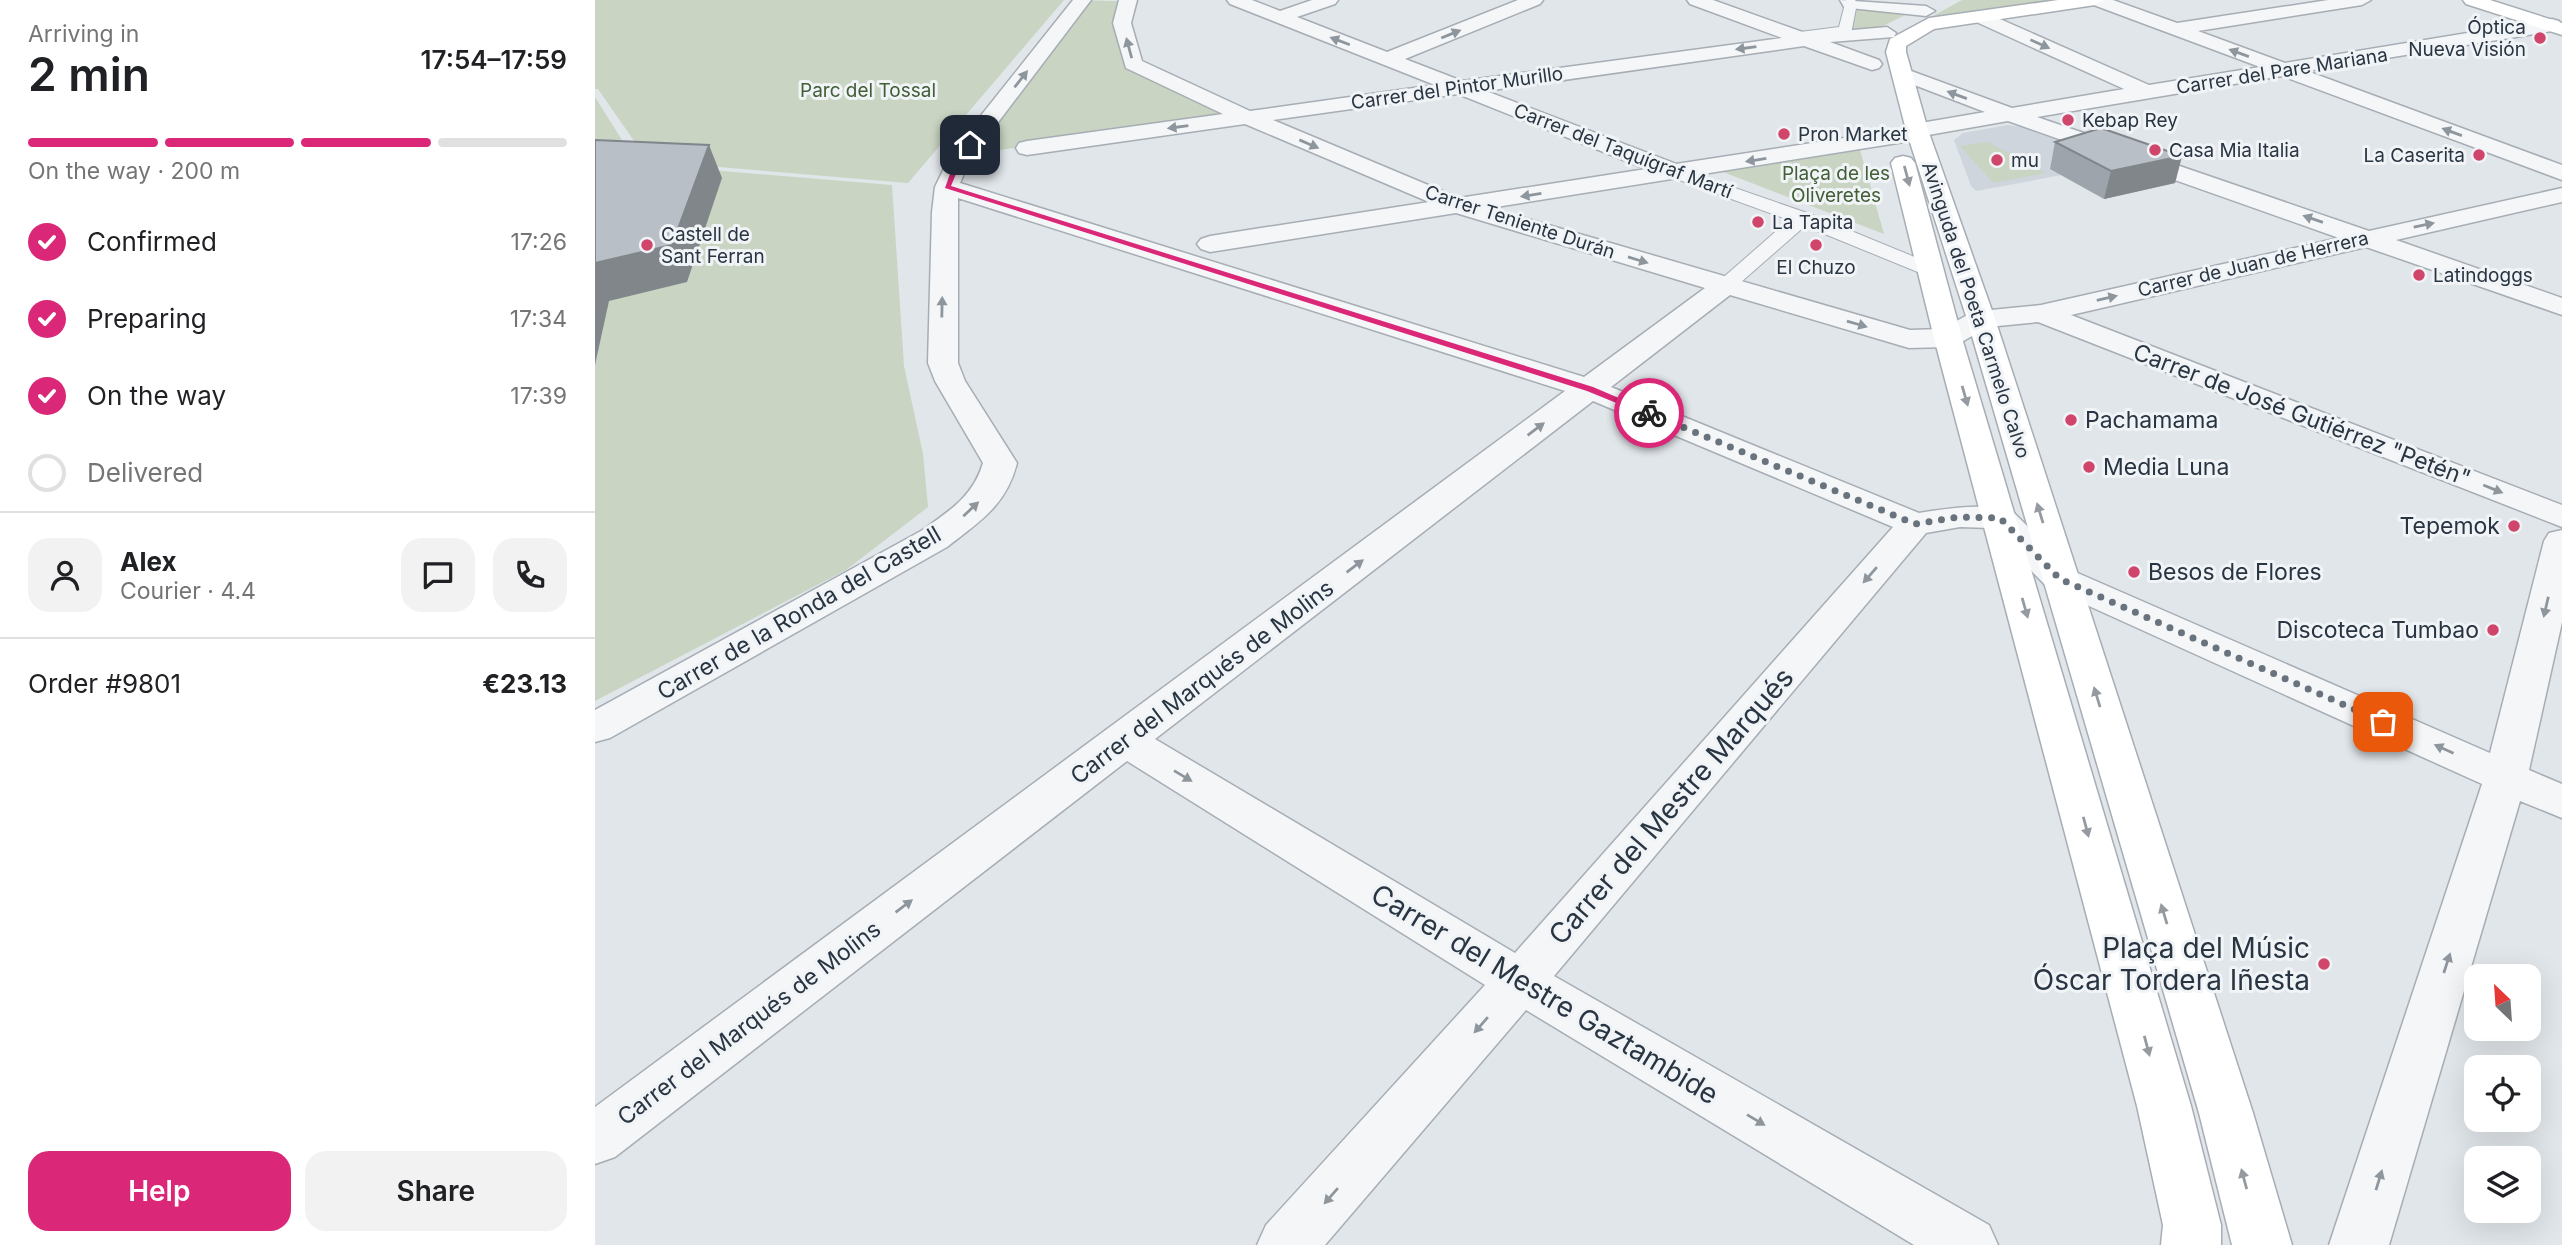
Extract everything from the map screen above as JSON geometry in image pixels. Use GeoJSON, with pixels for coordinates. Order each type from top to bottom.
{"type":"FeatureCollection","features":[{"type":"Feature","properties":{"kind":"main road"},"geometry":{"type":"LineString","coordinates":[[1872,64],[1876,43],[1887,33],[1947,0]]}},
{"type":"Feature","properties":{"kind":"main road"},"geometry":{"type":"LineString","coordinates":[[1978,16],[2096,0]]}},
{"type":"Feature","properties":{"kind":"main road"},"geometry":{"type":"LineString","coordinates":[[2472,0],[2559,26]]}},
{"type":"Feature","properties":{"kind":"main road","name":"Avinguda del Poeta Carmelo Calvo"},"geometry":{"type":"LineString","coordinates":[[1978,16],[1929,24],[1897,43],[1896,52],[1903,74],[1907,134],[1932,271],[1948,338],[2000,518]]}},
{"type":"Feature","properties":{"kind":"main road","name":"Avinguda del Poeta Carmelo Calvo"},"geometry":{"type":"LineString","coordinates":[[1872,64],[1907,134],[1981,319],[2060,579]]}},
{"type":"Feature","properties":{"kind":"main road"},"geometry":{"type":"LineString","coordinates":[[2000,518],[2164,1106],[2192,1225],[2190,1245]]}},
{"type":"Feature","properties":{"kind":"main road"},"geometry":{"type":"LineString","coordinates":[[2060,579],[2226,1113],[2262,1245]]}},
{"type":"Feature","properties":{"kind":"street","name":"Carrer de la Ronda del Castell"},"geometry":{"type":"LineString","coordinates":[[595,728],[934,539],[972,510],[994,485],[1000,463],[950,381],[943,363],[944,212],[947,187],[962,155],[1082,0]]}},
{"type":"Feature","properties":{"kind":"street","name":"Carrer Teniente Durán"},"geometry":{"type":"LineString","coordinates":[[1128,0],[1122,9],[1121,18],[1133,64],[1246,117],[1458,206],[1909,339],[1948,338]]}},
{"type":"Feature","properties":{"kind":"street","name":"Carrer del Taquígraf Martí"},"geometry":{"type":"LineString","coordinates":[[1236,0],[1677,173],[1803,218],[1932,271]]}},
{"type":"Feature","properties":{"kind":"street"},"geometry":{"type":"LineString","coordinates":[[1280,17],[1329,0]]}},
{"type":"Feature","properties":{"kind":"street"},"geometry":{"type":"LineString","coordinates":[[1388,59],[1534,0]]}},
{"type":"Feature","properties":{"kind":"street"},"geometry":{"type":"LineString","coordinates":[[1696,0],[1872,64]]}},
{"type":"Feature","properties":{"kind":"street"},"geometry":{"type":"LineString","coordinates":[[2096,0],[2562,173]]}},
{"type":"Feature","properties":{"kind":"street"},"geometry":{"type":"LineString","coordinates":[[2175,29],[2362,0]]}},
{"type":"Feature","properties":{"kind":"street"},"geometry":{"type":"LineString","coordinates":[[1833,35],[1846,31],[1850,1],[1927,11]]}},
{"type":"Feature","properties":{"kind":"street"},"geometry":{"type":"LineString","coordinates":[[1978,16],[2149,93]]}},
{"type":"Feature","properties":{"kind":"street","name":"Carrer del Pare Mariana"},"geometry":{"type":"LineString","coordinates":[[1907,134],[2559,26]]}},
{"type":"Feature","properties":{"kind":"street","name":"Carrer del Pintor Murillo"},"geometry":{"type":"LineString","coordinates":[[1027,148],[1461,88],[1800,37],[1887,33]]}},
{"type":"Feature","properties":{"kind":"street"},"geometry":{"type":"LineString","coordinates":[[1903,74],[2011,115],[2562,307]]}},
{"type":"Feature","properties":{"kind":"street"},"geometry":{"type":"LineString","coordinates":[[1210,244],[1677,173],[1907,134]]}},
{"type":"Feature","properties":{"kind":"street"},"geometry":{"type":"LineString","coordinates":[[947,187],[1590,389],[1915,524],[1959,517],[2000,518],[2060,579],[2562,802]]}},
{"type":"Feature","properties":{"kind":"street","name":"Carrer de Juan de Herrera"},"geometry":{"type":"LineString","coordinates":[[1948,338],[1981,319],[2041,313],[2562,195]]}},
{"type":"Feature","properties":{"kind":"street","name":"Carrer del Marqués de Molins"},"geometry":{"type":"LineString","coordinates":[[595,1139],[1590,389],[1725,286],[1803,218]]}},
{"type":"Feature","properties":{"kind":"street","name":"Carrer de José Gutiérrez \"Petén\""},"geometry":{"type":"LineString","coordinates":[[2041,313],[2562,517]]}},
{"type":"Feature","properties":{"kind":"street","name":"Carrer del Mestre Marqués"},"geometry":{"type":"LineString","coordinates":[[1287,1245],[1520,981],[1915,524]]}},
{"type":"Feature","properties":{"kind":"street"},"geometry":{"type":"LineString","coordinates":[[2359,1245],[2506,776],[2562,541]]}},
{"type":"Feature","properties":{"kind":"street","name":"Carrer del Mestre Gaztambide"},"geometry":{"type":"LineString","coordinates":[[1125,740],[1520,981],[1968,1245]]}},
{"type":"Feature","properties":{"kind":"shaded area"},"geometry":{"type":"Polygon","coordinates":[[[2008,125],[2029,128],[2100,153],[2049,168],[2072,173],[1976,191],[1971,186],[1954,140],[1963,133],[2008,125]]]}},
{"type":"Feature","properties":{"kind":"green space","name":"Parc del Tossal"},"geometry":{"type":"Polygon","coordinates":[[[595,0],[1064,0],[908,183],[648,161],[598,89],[595,89],[595,0]]]}},
{"type":"Feature","properties":{"kind":"green space"},"geometry":{"type":"Polygon","coordinates":[[[1082,0],[1138,2],[1121,18],[1133,64],[1246,117],[962,155],[1082,0]]]}},
{"type":"Feature","properties":{"kind":"green space"},"geometry":{"type":"Polygon","coordinates":[[[1962,0],[2055,0],[1933,16],[1962,0]]]}},
{"type":"Feature","properties":{"kind":"green space"},"geometry":{"type":"Polygon","coordinates":[[[1850,5],[1913,11],[1877,29],[1846,31],[1850,5]]]}},
{"type":"Feature","properties":{"kind":"green space"},"geometry":{"type":"Polygon","coordinates":[[[595,97],[637,164],[892,185],[904,366],[923,454],[928,507],[846,570],[595,701],[595,97]]]}},
{"type":"Feature","properties":{"kind":"green space","name":"mu"},"geometry":{"type":"Polygon","coordinates":[[[1988,142],[2046,173],[1993,183],[1960,146],[1988,142]]]}},
{"type":"Feature","properties":{"kind":"green space","name":"Plaça de les Oliveretes"},"geometry":{"type":"Polygon","coordinates":[[[1860,150],[1884,234],[1723,172],[1860,150]]]}},
{"type":"Feature","properties":{"kind":"building"},"geometry":{"type":"Polygon","coordinates":[[[2101,128],[2182,156],[2111,171],[2055,142],[2101,128]]]}},
{"type":"Feature","properties":{"kind":"building"},"geometry":{"type":"Polygon","coordinates":[[[595,140],[709,145],[672,245],[595,263],[595,140]]]}},
{"type":"Feature","properties":{"kind":"way so far"},"geometry":{"type":"LineString","coordinates":[[1649,413],[1915,524],[1959,517],[2000,518],[2060,579],[2383,722]]}},
{"type":"Feature","properties":{"kind":"place","name":"Óptica Nueva Visión"},"geometry":{"type":"Point","coordinates":[2540,38]}},
{"type":"Feature","properties":{"kind":"place","name":"Kebap Rey"},"geometry":{"type":"Point","coordinates":[2068,120]}},
{"type":"Feature","properties":{"kind":"place","name":"Pron Market"},"geometry":{"type":"Point","coordinates":[1784,134]}},
{"type":"Feature","properties":{"kind":"place","name":"Casa Mia Italia"},"geometry":{"type":"Point","coordinates":[2155,150]}},
{"type":"Feature","properties":{"kind":"place","name":"La Caserita"},"geometry":{"type":"Point","coordinates":[2479,155]}},
{"type":"Feature","properties":{"kind":"place","name":"mu"},"geometry":{"type":"Point","coordinates":[1997,160]}},
{"type":"Feature","properties":{"kind":"place","name":"La Tapita"},"geometry":{"type":"Point","coordinates":[1758,222]}},
{"type":"Feature","properties":{"kind":"place","name":"Castell de Sant Ferran"},"geometry":{"type":"Point","coordinates":[647,245]}},
{"type":"Feature","properties":{"kind":"place","name":"El Chuzo"},"geometry":{"type":"Point","coordinates":[1816,245]}},
{"type":"Feature","properties":{"kind":"place","name":"Latindoggs"},"geometry":{"type":"Point","coordinates":[2419,275]}},
{"type":"Feature","properties":{"kind":"place","name":"Pachamama"},"geometry":{"type":"Point","coordinates":[2071,420]}},
{"type":"Feature","properties":{"kind":"place","name":"Media Luna"},"geometry":{"type":"Point","coordinates":[2089,467]}},
{"type":"Feature","properties":{"kind":"place","name":"Tepemok"},"geometry":{"type":"Point","coordinates":[2514,526]}},
{"type":"Feature","properties":{"kind":"place","name":"Besos de Flores"},"geometry":{"type":"Point","coordinates":[2134,572]}},
{"type":"Feature","properties":{"kind":"place","name":"Discoteca Tumbao"},"geometry":{"type":"Point","coordinates":[2493,630]}},
{"type":"Feature","properties":{"kind":"place","name":"Plaça del Músic Óscar Tordera Iñesta"},"geometry":{"type":"Point","coordinates":[2324,964]}},
{"type":"Feature","properties":{"kind":"route"},"geometry":{"type":"LineString","coordinates":[[970,145],[960,157],[947,187],[1590,389],[1649,413]]}}]}
